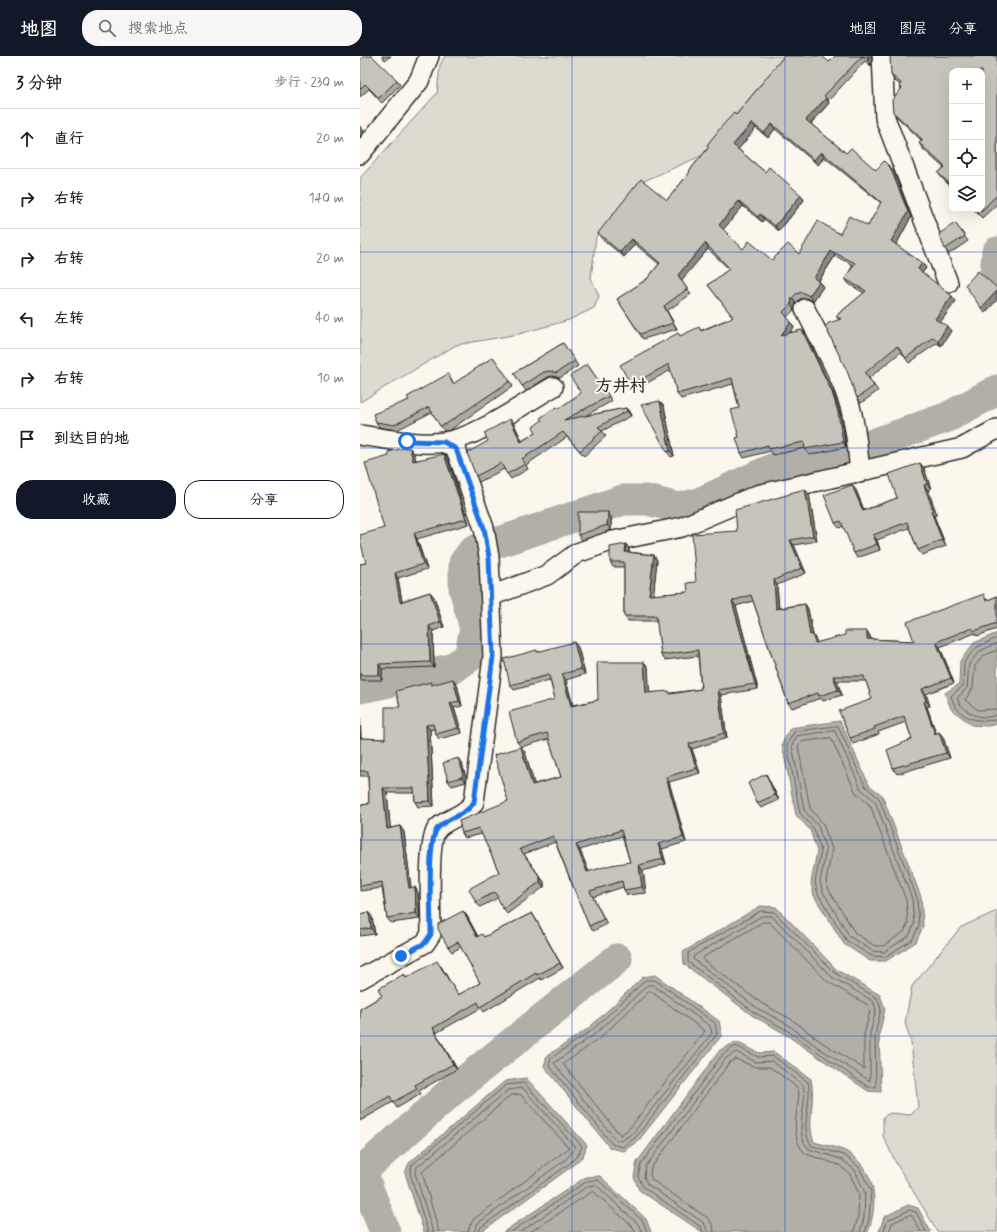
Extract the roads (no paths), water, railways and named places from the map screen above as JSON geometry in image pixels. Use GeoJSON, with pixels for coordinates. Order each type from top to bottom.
{"type":"FeatureCollection","features":[{"type":"Feature","properties":{"kind":"street"},"geometry":{"type":"LineString","coordinates":[[360,154],[419,81],[430,56]]}},
{"type":"Feature","properties":{"kind":"street"},"geometry":{"type":"LineString","coordinates":[[882,56],[885,118],[948,283]]}},
{"type":"Feature","properties":{"kind":"street"},"geometry":{"type":"LineString","coordinates":[[805,309],[839,378],[850,405],[857,439],[860,468]]}},
{"type":"Feature","properties":{"kind":"street"},"geometry":{"type":"LineString","coordinates":[[360,435],[407,441],[444,442],[467,436],[553,387]]}},
{"type":"Feature","properties":{"kind":"street"},"geometry":{"type":"LineString","coordinates":[[491,596],[548,575],[577,553],[608,542],[682,527],[757,495],[860,468],[962,448],[997,428]]}},
{"type":"Feature","properties":{"kind":"street"},"geometry":{"type":"LineString","coordinates":[[360,979],[425,943],[431,934],[432,843],[437,829],[471,808],[474,802],[493,657],[489,557],[484,528],[456,449],[444,442]]}},
{"type":"Feature","properties":{"kind":"water"},"geometry":{"type":"Polygon","coordinates":[[[997,633],[997,724],[988,726],[972,725],[951,709],[945,693],[959,684],[960,661],[974,643],[997,633]]]}},
{"type":"Feature","properties":{"kind":"water"},"geometry":{"type":"Polygon","coordinates":[[[840,721],[869,785],[882,795],[921,897],[923,926],[916,942],[886,961],[870,961],[844,944],[814,896],[811,883],[817,851],[810,830],[796,815],[782,744],[790,728],[840,721]]]}},
{"type":"Feature","properties":{"kind":"water"},"geometry":{"type":"Polygon","coordinates":[[[760,906],[776,907],[837,970],[880,995],[885,1009],[879,1035],[881,1092],[868,1091],[782,1032],[753,1016],[684,964],[683,952],[760,906]]]}},
{"type":"Feature","properties":{"kind":"water"},"geometry":{"type":"Polygon","coordinates":[[[655,975],[719,1021],[722,1035],[639,1140],[624,1151],[610,1148],[544,1066],[547,1056],[589,1028],[643,977],[655,975]]]}},
{"type":"Feature","properties":{"kind":"water"},"geometry":{"type":"Polygon","coordinates":[[[736,1042],[759,1053],[774,1052],[811,1079],[811,1127],[814,1142],[835,1147],[847,1152],[857,1159],[869,1177],[874,1198],[868,1232],[702,1232],[639,1190],[634,1177],[637,1162],[720,1050],[736,1042]]]}},
{"type":"Feature","properties":{"kind":"water"},"geometry":{"type":"Polygon","coordinates":[[[526,1078],[587,1145],[583,1156],[571,1167],[481,1232],[424,1232],[405,1173],[409,1163],[505,1081],[526,1078]]]}},
{"type":"Feature","properties":{"kind":"water"},"geometry":{"type":"Polygon","coordinates":[[[600,1176],[646,1219],[651,1232],[503,1232],[586,1177],[600,1176]]]}},
{"type":"Feature","properties":{"kind":"water"},"geometry":{"type":"Polygon","coordinates":[[[908,1205],[918,1208],[931,1232],[879,1232],[884,1217],[908,1205]]]}},
{"type":"Feature","properties":{"kind":"waterway"},"geometry":{"type":"LineString","coordinates":[[997,252],[995,275],[997,278]]}},
{"type":"Feature","properties":{"kind":"waterway"},"geometry":{"type":"LineString","coordinates":[[360,688],[451,669],[469,657],[475,629],[464,588],[464,563],[473,551],[623,500],[647,500],[679,508],[699,503],[772,469],[831,459],[948,417],[997,390]]}},
{"type":"Feature","properties":{"kind":"waterway"},"geometry":{"type":"LineString","coordinates":[[362,1171],[453,1090],[617,959]]}},
{"type":"Feature","properties":{"kind":"waterway"},"geometry":{"type":"LineString","coordinates":[[360,1168],[385,1232]]}},
{"type":"Feature","properties":{"kind":"district","name":"方井村"},"geometry":{"type":"Point","coordinates":[621,385]}}]}
